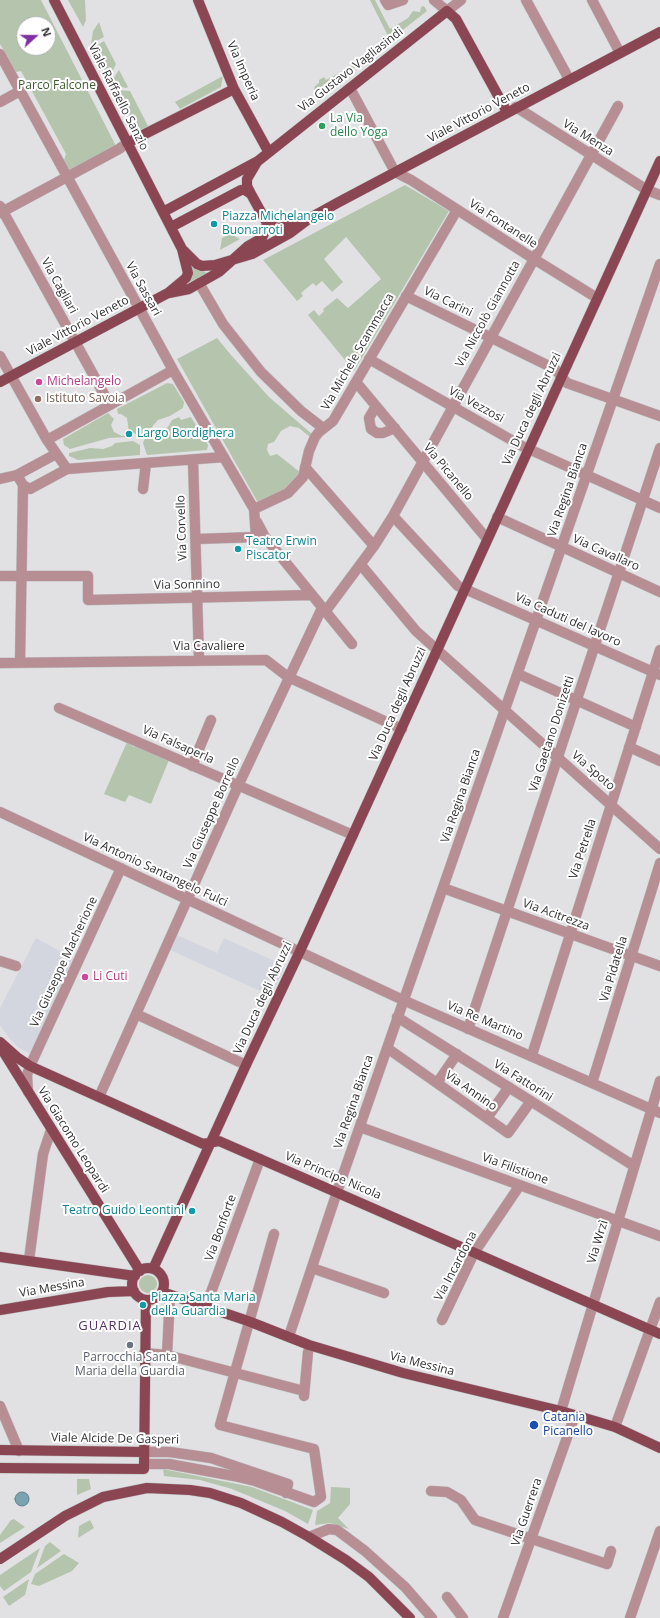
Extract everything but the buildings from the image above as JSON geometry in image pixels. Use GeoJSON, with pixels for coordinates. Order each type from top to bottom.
{"type":"FeatureCollection","features":[{"type":"Feature","properties":{"kind":"main road","name":"Viale Raffaello Sanzio"},"geometry":{"type":"LineString","coordinates":[[54,0],[182,249]]}},
{"type":"Feature","properties":{"kind":"main road","name":"Via Imperia"},"geometry":{"type":"LineString","coordinates":[[198,0],[234,89],[268,151]]}},
{"type":"Feature","properties":{"kind":"main road"},"geometry":{"type":"LineString","coordinates":[[447,11],[456,19],[507,112]]}},
{"type":"Feature","properties":{"kind":"main road","name":"Via Gustavo Vagliasindi"},"geometry":{"type":"LineString","coordinates":[[258,160],[447,11]]}},
{"type":"Feature","properties":{"kind":"main road","name":"Viale Vittorio Veneto"},"geometry":{"type":"LineString","coordinates":[[310,218],[660,32]]}},
{"type":"Feature","properties":{"kind":"main road"},"geometry":{"type":"LineString","coordinates":[[127,143],[234,89]]}},
{"type":"Feature","properties":{"kind":"main road"},"geometry":{"type":"LineString","coordinates":[[161,209],[258,160]]}},
{"type":"Feature","properties":{"kind":"main road"},"geometry":{"type":"LineString","coordinates":[[168,293],[189,289],[219,272],[248,246],[262,238],[266,229],[266,223],[247,186],[247,179],[258,160]]}},
{"type":"Feature","properties":{"kind":"main road","name":"Via Duca degli Abruzzi"},"geometry":{"type":"LineString","coordinates":[[153,1269],[402,729],[464,589],[660,161]]}},
{"type":"Feature","properties":{"kind":"main road"},"geometry":{"type":"LineString","coordinates":[[228,196],[239,186],[247,166]]}},
{"type":"Feature","properties":{"kind":"main road"},"geometry":{"type":"LineString","coordinates":[[171,227],[241,190],[245,190],[251,194]]}},
{"type":"Feature","properties":{"kind":"main road"},"geometry":{"type":"LineString","coordinates":[[266,223],[279,228],[310,218]]}},
{"type":"Feature","properties":{"kind":"main road"},"geometry":{"type":"LineString","coordinates":[[182,249],[197,264],[202,266],[215,265],[252,254],[290,234],[310,218]]}},
{"type":"Feature","properties":{"kind":"main road"},"geometry":{"type":"LineString","coordinates":[[168,293],[186,278],[188,273],[182,249]]}},
{"type":"Feature","properties":{"kind":"main road","name":"Viale Vittorio Veneto"},"geometry":{"type":"LineString","coordinates":[[0,382],[168,293]]}},
{"type":"Feature","properties":{"kind":"main road","name":"Via Principe Nicola"},"geometry":{"type":"LineString","coordinates":[[0,1042],[18,1058],[30,1066],[203,1144],[220,1141],[592,1306],[660,1334]]}},
{"type":"Feature","properties":{"kind":"main road","name":"Via Giacomo Leopardi"},"geometry":{"type":"LineString","coordinates":[[0,1046],[125,1248],[137,1274]]}},
{"type":"Feature","properties":{"kind":"main road"},"geometry":{"type":"LineString","coordinates":[[0,1257],[108,1272],[137,1274],[147,1269],[153,1269],[159,1272],[170,1295],[146,1300],[138,1296],[134,1291],[133,1285],[137,1274]]}},
{"type":"Feature","properties":{"kind":"main road","name":"Via Messina"},"geometry":{"type":"LineString","coordinates":[[0,1310],[108,1292],[134,1291]]}},
{"type":"Feature","properties":{"kind":"main road","name":"Via Messina"},"geometry":{"type":"LineString","coordinates":[[170,1295],[206,1306],[309,1344],[404,1374],[561,1411],[615,1427],[660,1448]]}},
{"type":"Feature","properties":{"kind":"main road"},"geometry":{"type":"LineString","coordinates":[[144,1466],[144,1357],[146,1300]]}},
{"type":"Feature","properties":{"kind":"main road","name":"Viale Alcide De Gasperi"},"geometry":{"type":"LineString","coordinates":[[0,1450],[144,1452]]}},
{"type":"Feature","properties":{"kind":"main road"},"geometry":{"type":"LineString","coordinates":[[21,1450],[22,1468]]}},
{"type":"Feature","properties":{"kind":"main road","name":"Viale Alcide De Gasperi"},"geometry":{"type":"LineString","coordinates":[[0,1468],[144,1466]]}},
{"type":"Feature","properties":{"kind":"main road"},"geometry":{"type":"LineString","coordinates":[[0,1559],[64,1516],[84,1505],[117,1493],[146,1488],[190,1490],[220,1496],[269,1515],[309,1537],[346,1560],[369,1577],[410,1618]]}},
{"type":"Feature","properties":{"kind":"street"},"geometry":{"type":"LineString","coordinates":[[385,0],[388,5],[403,0]]}},
{"type":"Feature","properties":{"kind":"street"},"geometry":{"type":"LineString","coordinates":[[434,0],[447,11]]}},
{"type":"Feature","properties":{"kind":"street","name":"Via Gustavo Vagliasindi"},"geometry":{"type":"LineString","coordinates":[[447,11],[461,0]]}},
{"type":"Feature","properties":{"kind":"street"},"geometry":{"type":"LineString","coordinates":[[526,0],[569,80]]}},
{"type":"Feature","properties":{"kind":"street"},"geometry":{"type":"LineString","coordinates":[[592,0],[620,53]]}},
{"type":"Feature","properties":{"kind":"street","name":"Via Sassari"},"geometry":{"type":"LineString","coordinates":[[0,54],[173,370],[224,457],[255,514],[256,537],[196,539]]}},
{"type":"Feature","properties":{"kind":"street"},"geometry":{"type":"LineString","coordinates":[[350,88],[395,172]]}},
{"type":"Feature","properties":{"kind":"street"},"geometry":{"type":"LineString","coordinates":[[0,102],[20,91]]}},
{"type":"Feature","properties":{"kind":"street","name":"Via Niccolò Giannotta"},"geometry":{"type":"LineString","coordinates":[[323,610],[361,565],[393,516],[618,106]]}},
{"type":"Feature","properties":{"kind":"street","name":"Via Menza"},"geometry":{"type":"LineString","coordinates":[[516,108],[647,190],[660,195]]}},
{"type":"Feature","properties":{"kind":"street"},"geometry":{"type":"LineString","coordinates":[[1,210],[67,177],[119,149],[127,143]]}},
{"type":"Feature","properties":{"kind":"street","name":"Via Fontanelle"},"geometry":{"type":"LineString","coordinates":[[395,172],[411,180],[598,298]]}},
{"type":"Feature","properties":{"kind":"street","name":"Via Cagliari"},"geometry":{"type":"LineString","coordinates":[[1,210],[108,402]]}},
{"type":"Feature","properties":{"kind":"street","name":"Via Michele Scammacca"},"geometry":{"type":"LineString","coordinates":[[255,514],[293,489],[303,477],[315,437],[323,428],[333,421],[458,210]]}},
{"type":"Feature","properties":{"kind":"street","name":"Via Regina Bianca"},"geometry":{"type":"LineString","coordinates":[[289,1336],[397,1017],[660,264]]}},
{"type":"Feature","properties":{"kind":"street"},"geometry":{"type":"LineString","coordinates":[[200,283],[223,324],[256,367],[291,402],[323,428]]}},
{"type":"Feature","properties":{"kind":"street","name":"Via Carini"},"geometry":{"type":"LineString","coordinates":[[406,296],[555,368],[567,383],[660,416]]}},
{"type":"Feature","properties":{"kind":"street"},"geometry":{"type":"LineString","coordinates":[[0,356],[47,440],[67,469]]}},
{"type":"Feature","properties":{"kind":"street","name":"Via Vezzosi"},"geometry":{"type":"LineString","coordinates":[[369,359],[529,448],[660,508]]}},
{"type":"Feature","properties":{"kind":"street"},"geometry":{"type":"LineString","coordinates":[[47,440],[108,402],[173,370]]}},
{"type":"Feature","properties":{"kind":"street"},"geometry":{"type":"LineString","coordinates":[[356,382],[374,403],[369,418],[371,430],[383,433],[392,425]]}},
{"type":"Feature","properties":{"kind":"street","name":"Via Picanello"},"geometry":{"type":"LineString","coordinates":[[374,403],[487,539]]}},
{"type":"Feature","properties":{"kind":"street","name":"Via Gaetano Donizetti"},"geometry":{"type":"LineString","coordinates":[[468,1029],[660,448]]}},
{"type":"Feature","properties":{"kind":"street"},"geometry":{"type":"LineString","coordinates":[[0,479],[17,475],[56,454]]}},
{"type":"Feature","properties":{"kind":"street"},"geometry":{"type":"LineString","coordinates":[[17,475],[23,485],[30,489],[67,469],[146,464],[193,464],[224,457]]}},
{"type":"Feature","properties":{"kind":"street"},"geometry":{"type":"LineString","coordinates":[[143,489],[146,464]]}},
{"type":"Feature","properties":{"kind":"street","name":"Via Corvello"},"geometry":{"type":"LineString","coordinates":[[193,464],[198,598],[198,660]]}},
{"type":"Feature","properties":{"kind":"street"},"geometry":{"type":"LineString","coordinates":[[305,467],[374,546]]}},
{"type":"Feature","properties":{"kind":"street"},"geometry":{"type":"LineString","coordinates":[[20,662],[23,485]]}},
{"type":"Feature","properties":{"kind":"street"},"geometry":{"type":"LineString","coordinates":[[255,514],[265,537],[352,644]]}},
{"type":"Feature","properties":{"kind":"street","name":"Via Caduti del lavoro"},"geometry":{"type":"LineString","coordinates":[[393,516],[458,586],[656,674]]}},
{"type":"Feature","properties":{"kind":"street","name":"Via Cavallaro"},"geometry":{"type":"LineString","coordinates":[[497,517],[660,592]]}},
{"type":"Feature","properties":{"kind":"street","name":"Via Spoto"},"geometry":{"type":"LineString","coordinates":[[361,565],[416,631],[660,849]]}},
{"type":"Feature","properties":{"kind":"street"},"geometry":{"type":"LineString","coordinates":[[0,576],[21,576]]}},
{"type":"Feature","properties":{"kind":"street","name":"Via Sonnino"},"geometry":{"type":"LineString","coordinates":[[21,576],[88,576],[88,600],[312,595]]}},
{"type":"Feature","properties":{"kind":"street","name":"Via Giuseppe Borrello"},"geometry":{"type":"LineString","coordinates":[[100,1097],[238,786],[288,677],[323,610]]}},
{"type":"Feature","properties":{"kind":"street","name":"Via Petrella"},"geometry":{"type":"LineString","coordinates":[[532,1055],[629,747],[656,674],[660,650]]}},
{"type":"Feature","properties":{"kind":"street","name":"Via Cavaliere"},"geometry":{"type":"LineString","coordinates":[[0,663],[266,660],[288,677],[402,729]]}},
{"type":"Feature","properties":{"kind":"street"},"geometry":{"type":"LineString","coordinates":[[518,674],[636,727]]}},
{"type":"Feature","properties":{"kind":"street","name":"Via Falsaperla"},"geometry":{"type":"LineString","coordinates":[[59,708],[353,835]]}},
{"type":"Feature","properties":{"kind":"street"},"geometry":{"type":"LineString","coordinates":[[192,766],[211,720]]}},
{"type":"Feature","properties":{"kind":"street"},"geometry":{"type":"LineString","coordinates":[[629,747],[660,761]]}},
{"type":"Feature","properties":{"kind":"street","name":"Via Antonio Santangelo Fulci"},"geometry":{"type":"LineString","coordinates":[[0,812],[300,951]]}},
{"type":"Feature","properties":{"kind":"street","name":"Via Pidatella"},"geometry":{"type":"LineString","coordinates":[[592,1082],[660,863]]}},
{"type":"Feature","properties":{"kind":"street","name":"Via Giuseppe Macherione"},"geometry":{"type":"LineString","coordinates":[[28,1092],[27,1075],[30,1066],[121,868]]}},
{"type":"Feature","properties":{"kind":"street","name":"Via Acitrezza"},"geometry":{"type":"LineString","coordinates":[[442,888],[660,966]]}},
{"type":"Feature","properties":{"kind":"street","name":"Via Re Martino"},"geometry":{"type":"LineString","coordinates":[[300,951],[403,1000],[532,1055],[656,1111]]}},
{"type":"Feature","properties":{"kind":"street"},"geometry":{"type":"LineString","coordinates":[[0,960],[16,966]]}},
{"type":"Feature","properties":{"kind":"street"},"geometry":{"type":"LineString","coordinates":[[136,1014],[246,1065]]}},
{"type":"Feature","properties":{"kind":"street","name":"Via Fattorini"},"geometry":{"type":"LineString","coordinates":[[397,1017],[634,1166]]}},
{"type":"Feature","properties":{"kind":"street","name":"Via Annino"},"geometry":{"type":"LineString","coordinates":[[387,1048],[508,1133],[531,1101]]}},
{"type":"Feature","properties":{"kind":"street"},"geometry":{"type":"LineString","coordinates":[[437,1083],[457,1054]]}},
{"type":"Feature","properties":{"kind":"street","name":"Via Wrzì"},"geometry":{"type":"LineString","coordinates":[[561,1411],[634,1166],[656,1111],[660,1081]]}},
{"type":"Feature","properties":{"kind":"street"},"geometry":{"type":"LineString","coordinates":[[487,1118],[509,1087]]}},
{"type":"Feature","properties":{"kind":"street","name":"Via Filistione"},"geometry":{"type":"LineString","coordinates":[[360,1127],[660,1236]]}},
{"type":"Feature","properties":{"kind":"street"},"geometry":{"type":"LineString","coordinates":[[29,1260],[43,1154],[51,1130]]}},
{"type":"Feature","properties":{"kind":"street","name":"Via Bonforte"},"geometry":{"type":"LineString","coordinates":[[206,1306],[260,1159]]}},
{"type":"Feature","properties":{"kind":"street","name":"Via Incardona"},"geometry":{"type":"LineString","coordinates":[[442,1320],[474,1254],[520,1185]]}},
{"type":"Feature","properties":{"kind":"street"},"geometry":{"type":"LineString","coordinates":[[235,1372],[248,1321],[274,1234]]}},
{"type":"Feature","properties":{"kind":"street"},"geometry":{"type":"LineString","coordinates":[[312,1268],[384,1293]]}},
{"type":"Feature","properties":{"kind":"street"},"geometry":{"type":"LineString","coordinates":[[169,1355],[170,1295]]}},
{"type":"Feature","properties":{"kind":"street"},"geometry":{"type":"LineString","coordinates":[[615,1427],[660,1302]]}},
{"type":"Feature","properties":{"kind":"street"},"geometry":{"type":"LineString","coordinates":[[144,1357],[169,1355],[235,1372],[304,1394],[308,1352]]}},
{"type":"Feature","properties":{"kind":"street","name":"Viale Alcide De Gasperi"},"geometry":{"type":"LineString","coordinates":[[144,1466],[169,1464],[255,1481],[314,1502],[321,1497],[314,1449],[220,1425],[235,1372]]}},
{"type":"Feature","properties":{"kind":"street"},"geometry":{"type":"LineString","coordinates":[[0,1406],[21,1450]]}},
{"type":"Feature","properties":{"kind":"street","name":"Via Guerrera"},"geometry":{"type":"LineString","coordinates":[[503,1618],[575,1415]]}},
{"type":"Feature","properties":{"kind":"street","name":"Viale Alcide De Gasperi"},"geometry":{"type":"LineString","coordinates":[[144,1452],[170,1452],[211,1458],[288,1484],[286,1493]]}},
{"type":"Feature","properties":{"kind":"street"},"geometry":{"type":"LineString","coordinates":[[432,1491],[447,1492],[461,1500],[475,1520],[531,1539],[607,1564],[611,1551]]}},
{"type":"Feature","properties":{"kind":"street"},"geometry":{"type":"LineString","coordinates":[[309,1537],[329,1529],[337,1530],[365,1551],[405,1587],[432,1618]]}},
{"type":"Feature","properties":{"kind":"street"},"geometry":{"type":"LineString","coordinates":[[630,1618],[660,1531]]}},
{"type":"Feature","properties":{"kind":"street"},"geometry":{"type":"LineString","coordinates":[[447,1597],[463,1618]]}},
{"type":"Feature","properties":{"kind":"shaded area"},"geometry":{"type":"Polygon","coordinates":[[[177,935],[217,953],[224,938],[285,966],[271,996],[170,950],[177,935]]]}},
{"type":"Feature","properties":{"kind":"shaded area"},"geometry":{"type":"Polygon","coordinates":[[[36,938],[74,959],[31,1054],[19,1048],[9,1038],[0,1025],[0,1008],[36,938]]]}},
{"type":"Feature","properties":{"kind":"green space","name":"Parco Falcone"},"geometry":{"type":"Polygon","coordinates":[[[0,0],[41,0],[49,16],[16,16],[16,56],[56,56],[56,29],[116,146],[69,170],[64,160],[66,154],[21,71],[16,72],[0,44],[0,0]]]}},
{"type":"Feature","properties":{"kind":"green space"},"geometry":{"type":"Polygon","coordinates":[[[68,0],[85,0],[86,20],[83,27],[68,0]]]}},
{"type":"Feature","properties":{"kind":"green space"},"geometry":{"type":"Polygon","coordinates":[[[370,0],[375,0],[390,29],[408,18],[413,11],[420,12],[421,7],[424,6],[427,11],[390,40],[370,0]]]}},
{"type":"Feature","properties":{"kind":"green space"},"geometry":{"type":"Polygon","coordinates":[[[99,22],[104,37],[91,44],[93,31],[99,22]]]}},
{"type":"Feature","properties":{"kind":"green space"},"geometry":{"type":"Polygon","coordinates":[[[104,41],[116,64],[109,78],[93,48],[104,41]]]}},
{"type":"Feature","properties":{"kind":"green space"},"geometry":{"type":"Polygon","coordinates":[[[365,54],[368,58],[317,95],[314,89],[319,83],[319,80],[324,77],[326,80],[361,61],[359,57],[365,54]]]}},
{"type":"Feature","properties":{"kind":"green space"},"geometry":{"type":"Polygon","coordinates":[[[119,70],[128,87],[126,88],[113,85],[111,82],[119,70]]]}},
{"type":"Feature","properties":{"kind":"green space"},"geometry":{"type":"Polygon","coordinates":[[[223,76],[221,87],[180,109],[175,102],[223,76]]]}},
{"type":"Feature","properties":{"kind":"green space"},"geometry":{"type":"Polygon","coordinates":[[[116,90],[130,91],[148,126],[137,132],[116,90]]]}},
{"type":"Feature","properties":{"kind":"green space"},"geometry":{"type":"Polygon","coordinates":[[[405,185],[449,211],[354,371],[308,315],[314,310],[319,316],[324,311],[323,309],[337,298],[348,308],[381,279],[346,237],[324,259],[343,282],[332,292],[322,281],[316,286],[313,283],[301,293],[303,296],[297,301],[263,260],[405,185]]]}},
{"type":"Feature","properties":{"kind":"green space"},"geometry":{"type":"Polygon","coordinates":[[[230,234],[240,239],[220,250],[222,238],[230,234]]]}},
{"type":"Feature","properties":{"kind":"green space"},"geometry":{"type":"Polygon","coordinates":[[[192,266],[207,273],[186,284],[192,276],[192,266]]]}},
{"type":"Feature","properties":{"kind":"green space"},"geometry":{"type":"Polygon","coordinates":[[[217,338],[269,397],[313,435],[311,438],[299,428],[290,426],[281,431],[274,442],[268,444],[267,450],[270,456],[277,454],[301,473],[290,488],[259,501],[257,501],[177,359],[217,338]]]}},
{"type":"Feature","properties":{"kind":"green space"},"geometry":{"type":"Polygon","coordinates":[[[167,383],[173,384],[184,402],[183,408],[170,416],[158,420],[151,428],[139,435],[129,432],[127,418],[121,414],[118,414],[117,409],[167,383]]]}},
{"type":"Feature","properties":{"kind":"green space"},"geometry":{"type":"Polygon","coordinates":[[[108,413],[114,419],[111,425],[114,432],[122,436],[126,435],[127,437],[109,438],[70,449],[64,445],[63,439],[108,413]]]}},
{"type":"Feature","properties":{"kind":"green space"},"geometry":{"type":"Polygon","coordinates":[[[179,417],[181,420],[191,417],[208,445],[207,450],[147,455],[143,443],[146,436],[153,431],[161,431],[168,427],[172,420],[179,417]]]}},
{"type":"Feature","properties":{"kind":"green space"},"geometry":{"type":"Polygon","coordinates":[[[133,441],[140,445],[140,455],[78,460],[69,456],[69,453],[90,448],[103,449],[112,446],[115,443],[133,441]]]}},
{"type":"Feature","properties":{"kind":"green space"},"geometry":{"type":"Polygon","coordinates":[[[127,742],[134,747],[138,746],[169,760],[151,804],[129,795],[125,802],[104,794],[127,742]]]}},
{"type":"Feature","properties":{"kind":"green space"},"geometry":{"type":"Polygon","coordinates":[[[144,1275],[152,1275],[157,1280],[155,1291],[152,1293],[144,1293],[139,1288],[139,1280],[144,1275]]]}},
{"type":"Feature","properties":{"kind":"green space"},"geometry":{"type":"Polygon","coordinates":[[[163,1469],[252,1487],[313,1510],[308,1524],[285,1511],[232,1489],[200,1480],[164,1476],[163,1469]]]}},
{"type":"Feature","properties":{"kind":"green space"},"geometry":{"type":"Polygon","coordinates":[[[77,1479],[89,1479],[91,1489],[77,1495],[77,1479]]]}},
{"type":"Feature","properties":{"kind":"green space"},"geometry":{"type":"Polygon","coordinates":[[[331,1487],[350,1488],[350,1504],[338,1518],[349,1529],[330,1523],[315,1525],[317,1511],[330,1503],[331,1487]]]}},
{"type":"Feature","properties":{"kind":"green space"},"geometry":{"type":"Polygon","coordinates":[[[14,1519],[25,1527],[0,1543],[0,1535],[11,1520],[14,1519]]]}},
{"type":"Feature","properties":{"kind":"green space"},"geometry":{"type":"Polygon","coordinates":[[[90,1520],[94,1528],[78,1538],[79,1526],[90,1520]]]}},
{"type":"Feature","properties":{"kind":"green space"},"geometry":{"type":"Polygon","coordinates":[[[50,1542],[61,1551],[37,1568],[45,1546],[50,1542]]]}},
{"type":"Feature","properties":{"kind":"green space"},"geometry":{"type":"Polygon","coordinates":[[[40,1548],[31,1572],[4,1591],[0,1586],[0,1575],[40,1548]]]}},
{"type":"Feature","properties":{"kind":"green space"},"geometry":{"type":"Polygon","coordinates":[[[64,1554],[79,1563],[72,1571],[39,1586],[31,1584],[35,1574],[64,1554]]]}},
{"type":"Feature","properties":{"kind":"green space"},"geometry":{"type":"Polygon","coordinates":[[[29,1579],[25,1595],[9,1606],[3,1597],[29,1579]]]}},
{"type":"Feature","properties":{"kind":"water"},"geometry":{"type":"Polygon","coordinates":[[[22,1492],[27,1494],[29,1499],[27,1504],[22,1506],[17,1504],[15,1499],[17,1494],[22,1492]]]}},
{"type":"Feature","properties":{"kind":"place","name":"La Via dello Yoga"},"geometry":{"type":"Point","coordinates":[322,126]}},
{"type":"Feature","properties":{"kind":"place","name":"Piazza Michelangelo Buonarroti"},"geometry":{"type":"Point","coordinates":[214,224]}},
{"type":"Feature","properties":{"kind":"place","name":"Michelangelo"},"geometry":{"type":"Point","coordinates":[39,382]}},
{"type":"Feature","properties":{"kind":"place","name":"Istituto Savoia"},"geometry":{"type":"Point","coordinates":[38,399]}},
{"type":"Feature","properties":{"kind":"place","name":"Largo Bordighera"},"geometry":{"type":"Point","coordinates":[129,434]}},
{"type":"Feature","properties":{"kind":"place","name":"Teatro Erwin Piscator"},"geometry":{"type":"Point","coordinates":[238,549]}},
{"type":"Feature","properties":{"kind":"place","name":"Li Cuti"},"geometry":{"type":"Point","coordinates":[85,977]}},
{"type":"Feature","properties":{"kind":"place","name":"Teatro Guido Leontini"},"geometry":{"type":"Point","coordinates":[192,1211]}},
{"type":"Feature","properties":{"kind":"place","name":"Piazza Santa Maria della Guardia"},"geometry":{"type":"Point","coordinates":[143,1305]}},
{"type":"Feature","properties":{"kind":"place","name":"Parrocchia Santa Maria della Guardia"},"geometry":{"type":"Point","coordinates":[130,1345]}},
{"type":"Feature","properties":{"kind":"place","name":"Catania Picanello"},"geometry":{"type":"Point","coordinates":[534,1425]}},
{"type":"Feature","properties":{"kind":"district","name":"GUARDIA"},"geometry":{"type":"Point","coordinates":[110,1326]}}]}
